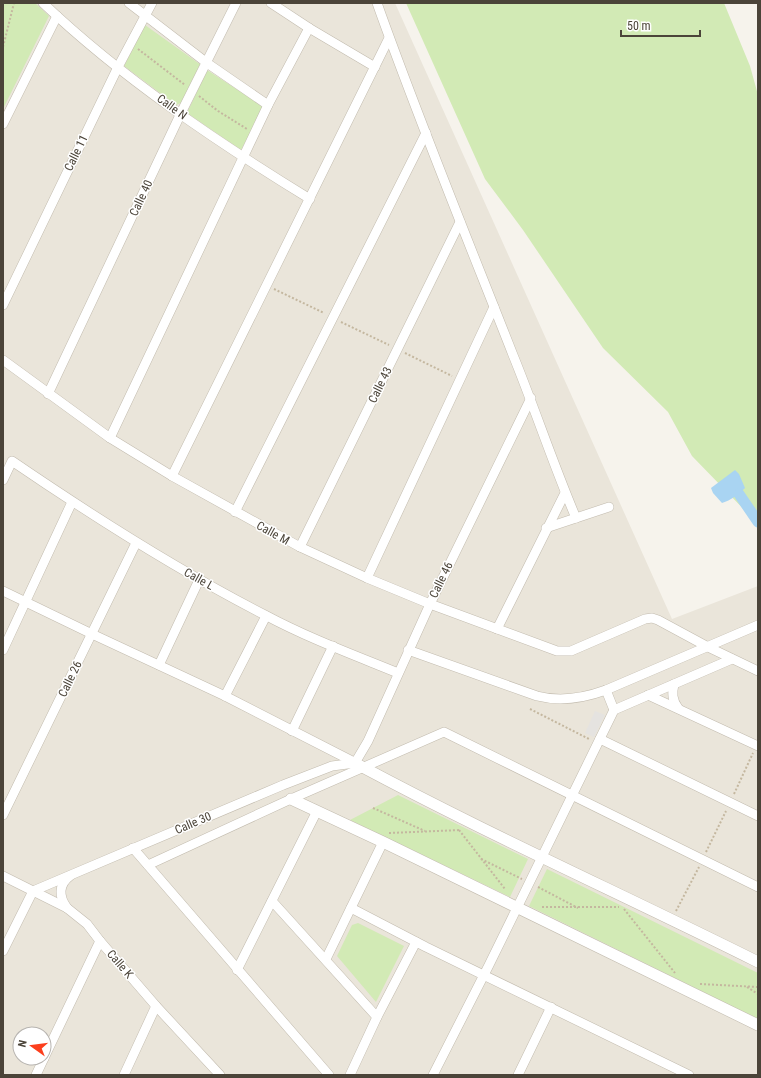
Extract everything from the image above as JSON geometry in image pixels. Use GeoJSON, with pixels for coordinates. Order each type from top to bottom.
{"type":"FeatureCollection","features":[{"type":"Feature","properties":{"kind":"street","name":"Calle N"},"geometry":{"type":"LineString","coordinates":[[43,3],[118,68],[244,156],[310,199]]}},
{"type":"Feature","properties":{"kind":"street"},"geometry":{"type":"LineString","coordinates":[[130,3],[207,63],[268,105]]}},
{"type":"Feature","properties":{"kind":"street","name":"Calle 11"},"geometry":{"type":"LineString","coordinates":[[3,305],[118,68],[152,3]]}},
{"type":"Feature","properties":{"kind":"street","name":"Calle 40"},"geometry":{"type":"LineString","coordinates":[[48,394],[181,113],[236,3]]}},
{"type":"Feature","properties":{"kind":"street"},"geometry":{"type":"LineString","coordinates":[[271,3],[309,28],[375,67]]}},
{"type":"Feature","properties":{"kind":"street"},"geometry":{"type":"LineString","coordinates":[[377,3],[460,222],[531,398],[565,493],[576,518]]}},
{"type":"Feature","properties":{"kind":"street"},"geometry":{"type":"LineString","coordinates":[[3,124],[57,16]]}},
{"type":"Feature","properties":{"kind":"street"},"geometry":{"type":"LineString","coordinates":[[110,438],[268,105],[309,28]]}},
{"type":"Feature","properties":{"kind":"street"},"geometry":{"type":"LineString","coordinates":[[172,476],[389,38]]}},
{"type":"Feature","properties":{"kind":"street"},"geometry":{"type":"LineString","coordinates":[[235,512],[426,133]]}},
{"type":"Feature","properties":{"kind":"street","name":"Calle 43"},"geometry":{"type":"LineString","coordinates":[[300,548],[460,222]]}},
{"type":"Feature","properties":{"kind":"street"},"geometry":{"type":"LineString","coordinates":[[367,578],[494,307]]}},
{"type":"Feature","properties":{"kind":"street","name":"Calle M"},"geometry":{"type":"LineString","coordinates":[[3,360],[110,438],[172,476],[300,548],[430,604],[552,650],[563,652],[571,651],[646,619],[652,618],[708,648]]}},
{"type":"Feature","properties":{"kind":"street","name":"Calle 46"},"geometry":{"type":"LineString","coordinates":[[359,765],[408,650],[531,398]]}},
{"type":"Feature","properties":{"kind":"street","name":"Calle L"},"geometry":{"type":"LineString","coordinates":[[3,480],[12,461],[136,543],[199,580],[266,616],[398,673]]}},
{"type":"Feature","properties":{"kind":"street"},"geometry":{"type":"LineString","coordinates":[[497,629],[546,528],[565,493]]}},
{"type":"Feature","properties":{"kind":"street"},"geometry":{"type":"LineString","coordinates":[[3,650],[72,502]]}},
{"type":"Feature","properties":{"kind":"street"},"geometry":{"type":"LineString","coordinates":[[546,528],[609,507]]}},
{"type":"Feature","properties":{"kind":"street","name":"Calle 26"},"geometry":{"type":"LineString","coordinates":[[3,814],[136,543]]}},
{"type":"Feature","properties":{"kind":"street"},"geometry":{"type":"LineString","coordinates":[[159,665],[199,580]]}},
{"type":"Feature","properties":{"kind":"street"},"geometry":{"type":"LineString","coordinates":[[3,591],[226,696],[482,829],[758,962]]}},
{"type":"Feature","properties":{"kind":"street"},"geometry":{"type":"LineString","coordinates":[[226,696],[266,616]]}},
{"type":"Feature","properties":{"kind":"street"},"geometry":{"type":"LineString","coordinates":[[408,650],[485,678],[550,699],[570,698],[592,695],[606,690],[708,648],[758,625]]}},
{"type":"Feature","properties":{"kind":"street"},"geometry":{"type":"LineString","coordinates":[[292,730],[333,646]]}},
{"type":"Feature","properties":{"kind":"street"},"geometry":{"type":"LineString","coordinates":[[708,648],[758,671]]}},
{"type":"Feature","properties":{"kind":"street"},"geometry":{"type":"LineString","coordinates":[[433,1075],[484,975],[614,710],[732,659]]}},
{"type":"Feature","properties":{"kind":"street"},"geometry":{"type":"LineString","coordinates":[[674,684],[672,697],[678,708]]}},
{"type":"Feature","properties":{"kind":"street"},"geometry":{"type":"LineString","coordinates":[[606,690],[614,710]]}},
{"type":"Feature","properties":{"kind":"street"},"geometry":{"type":"LineString","coordinates":[[648,695],[758,746]]}},
{"type":"Feature","properties":{"kind":"street"},"geometry":{"type":"LineString","coordinates":[[148,865],[291,799],[359,765],[444,732],[758,887]]}},
{"type":"Feature","properties":{"kind":"street"},"geometry":{"type":"LineString","coordinates":[[599,741],[758,816]]}},
{"type":"Feature","properties":{"kind":"street","name":"Calle 30"},"geometry":{"type":"LineString","coordinates":[[33,891],[283,785],[332,766],[359,765]]}},
{"type":"Feature","properties":{"kind":"street"},"geometry":{"type":"LineString","coordinates":[[283,785],[291,799],[317,810],[758,1025]]}},
{"type":"Feature","properties":{"kind":"street"},"geometry":{"type":"LineString","coordinates":[[237,970],[317,810]]}},
{"type":"Feature","properties":{"kind":"street"},"geometry":{"type":"LineString","coordinates":[[326,959],[383,842]]}},
{"type":"Feature","properties":{"kind":"street"},"geometry":{"type":"LineString","coordinates":[[133,848],[329,1075]]}},
{"type":"Feature","properties":{"kind":"street"},"geometry":{"type":"LineString","coordinates":[[67,908],[62,902],[60,896],[61,889],[66,879],[74,873]]}},
{"type":"Feature","properties":{"kind":"street","name":"Calle K"},"geometry":{"type":"LineString","coordinates":[[3,876],[67,908],[87,924],[156,1006],[218,1074]]}},
{"type":"Feature","properties":{"kind":"street"},"geometry":{"type":"LineString","coordinates":[[3,951],[33,891]]}},
{"type":"Feature","properties":{"kind":"street"},"geometry":{"type":"LineString","coordinates":[[272,901],[377,1017]]}},
{"type":"Feature","properties":{"kind":"street"},"geometry":{"type":"LineString","coordinates":[[351,908],[416,942],[551,1007],[684,1074]]}},
{"type":"Feature","properties":{"kind":"street"},"geometry":{"type":"LineString","coordinates":[[52,1041],[100,941]]}},
{"type":"Feature","properties":{"kind":"street"},"geometry":{"type":"LineString","coordinates":[[350,1075],[377,1017],[416,942]]}},
{"type":"Feature","properties":{"kind":"street"},"geometry":{"type":"LineString","coordinates":[[124,1075],[156,1006]]}},
{"type":"Feature","properties":{"kind":"street"},"geometry":{"type":"LineString","coordinates":[[520,1074],[551,1007]]}},
{"type":"Feature","properties":{"kind":"path"},"geometry":{"type":"LineString","coordinates":[[3,47],[14,3]]}},
{"type":"Feature","properties":{"kind":"path"},"geometry":{"type":"LineString","coordinates":[[267,285],[460,380]]}},
{"type":"Feature","properties":{"kind":"path"},"geometry":{"type":"LineString","coordinates":[[530,709],[599,741]]}},
{"type":"Feature","properties":{"kind":"path"},"geometry":{"type":"LineString","coordinates":[[373,808],[425,832]]}},
{"type":"Feature","properties":{"kind":"path"},"geometry":{"type":"LineString","coordinates":[[370,836],[378,833],[482,829]]}},
{"type":"Feature","properties":{"kind":"path"},"geometry":{"type":"LineString","coordinates":[[459,830],[510,894]]}},
{"type":"Feature","properties":{"kind":"path"},"geometry":{"type":"LineString","coordinates":[[675,913],[699,866]]}},
{"type":"Feature","properties":{"kind":"path"},"geometry":{"type":"LineString","coordinates":[[538,907],[622,907],[678,976]]}},
{"type":"Feature","properties":{"kind":"path"},"geometry":{"type":"LineString","coordinates":[[693,984],[758,987]]}},
{"type":"Feature","properties":{"kind":"path"},"geometry":{"type":"LineString","coordinates":[[746,987],[758,994]]}},
{"type":"Feature","properties":{"kind":"shaded area"},"geometry":{"type":"Polygon","coordinates":[[[3,3],[395,3],[672,619],[758,586],[758,1075],[3,1075],[3,3]]]}},
{"type":"Feature","properties":{"kind":"shaded area"},"geometry":{"type":"Polygon","coordinates":[[[595,711],[605,715],[594,737],[585,733],[595,711]]]}},
{"type":"Feature","properties":{"kind":"green space"},"geometry":{"type":"Polygon","coordinates":[[[3,3],[35,3],[49,16],[3,109],[3,3]]]}},
{"type":"Feature","properties":{"kind":"green space"},"geometry":{"type":"Polygon","coordinates":[[[406,3],[724,3],[750,66],[758,95],[758,524],[692,456],[668,412],[603,348],[523,230],[485,179],[406,3]]]}},
{"type":"Feature","properties":{"kind":"green space"},"geometry":{"type":"Polygon","coordinates":[[[145,25],[201,65],[181,103],[176,105],[124,66],[145,25]]]}},
{"type":"Feature","properties":{"kind":"green space"},"geometry":{"type":"Polygon","coordinates":[[[207,70],[264,107],[241,150],[187,113],[207,70]]]}},
{"type":"Feature","properties":{"kind":"green space"},"geometry":{"type":"Polygon","coordinates":[[[398,795],[528,859],[510,897],[350,820],[398,795]]]}},
{"type":"Feature","properties":{"kind":"green space"},"geometry":{"type":"Polygon","coordinates":[[[547,869],[758,973],[758,1019],[529,906],[547,869]]]}},
{"type":"Feature","properties":{"kind":"green space"},"geometry":{"type":"Polygon","coordinates":[[[358,923],[404,946],[376,1002],[337,956],[352,925],[358,923]]]}},
{"type":"Feature","properties":{"kind":"water"},"geometry":{"type":"Polygon","coordinates":[[[735,470],[739,474],[745,488],[734,497],[722,503],[713,493],[711,488],[735,470]]]}},
{"type":"Feature","properties":{"kind":"waterway"},"geometry":{"type":"LineString","coordinates":[[739,494],[758,522]]}}]}
